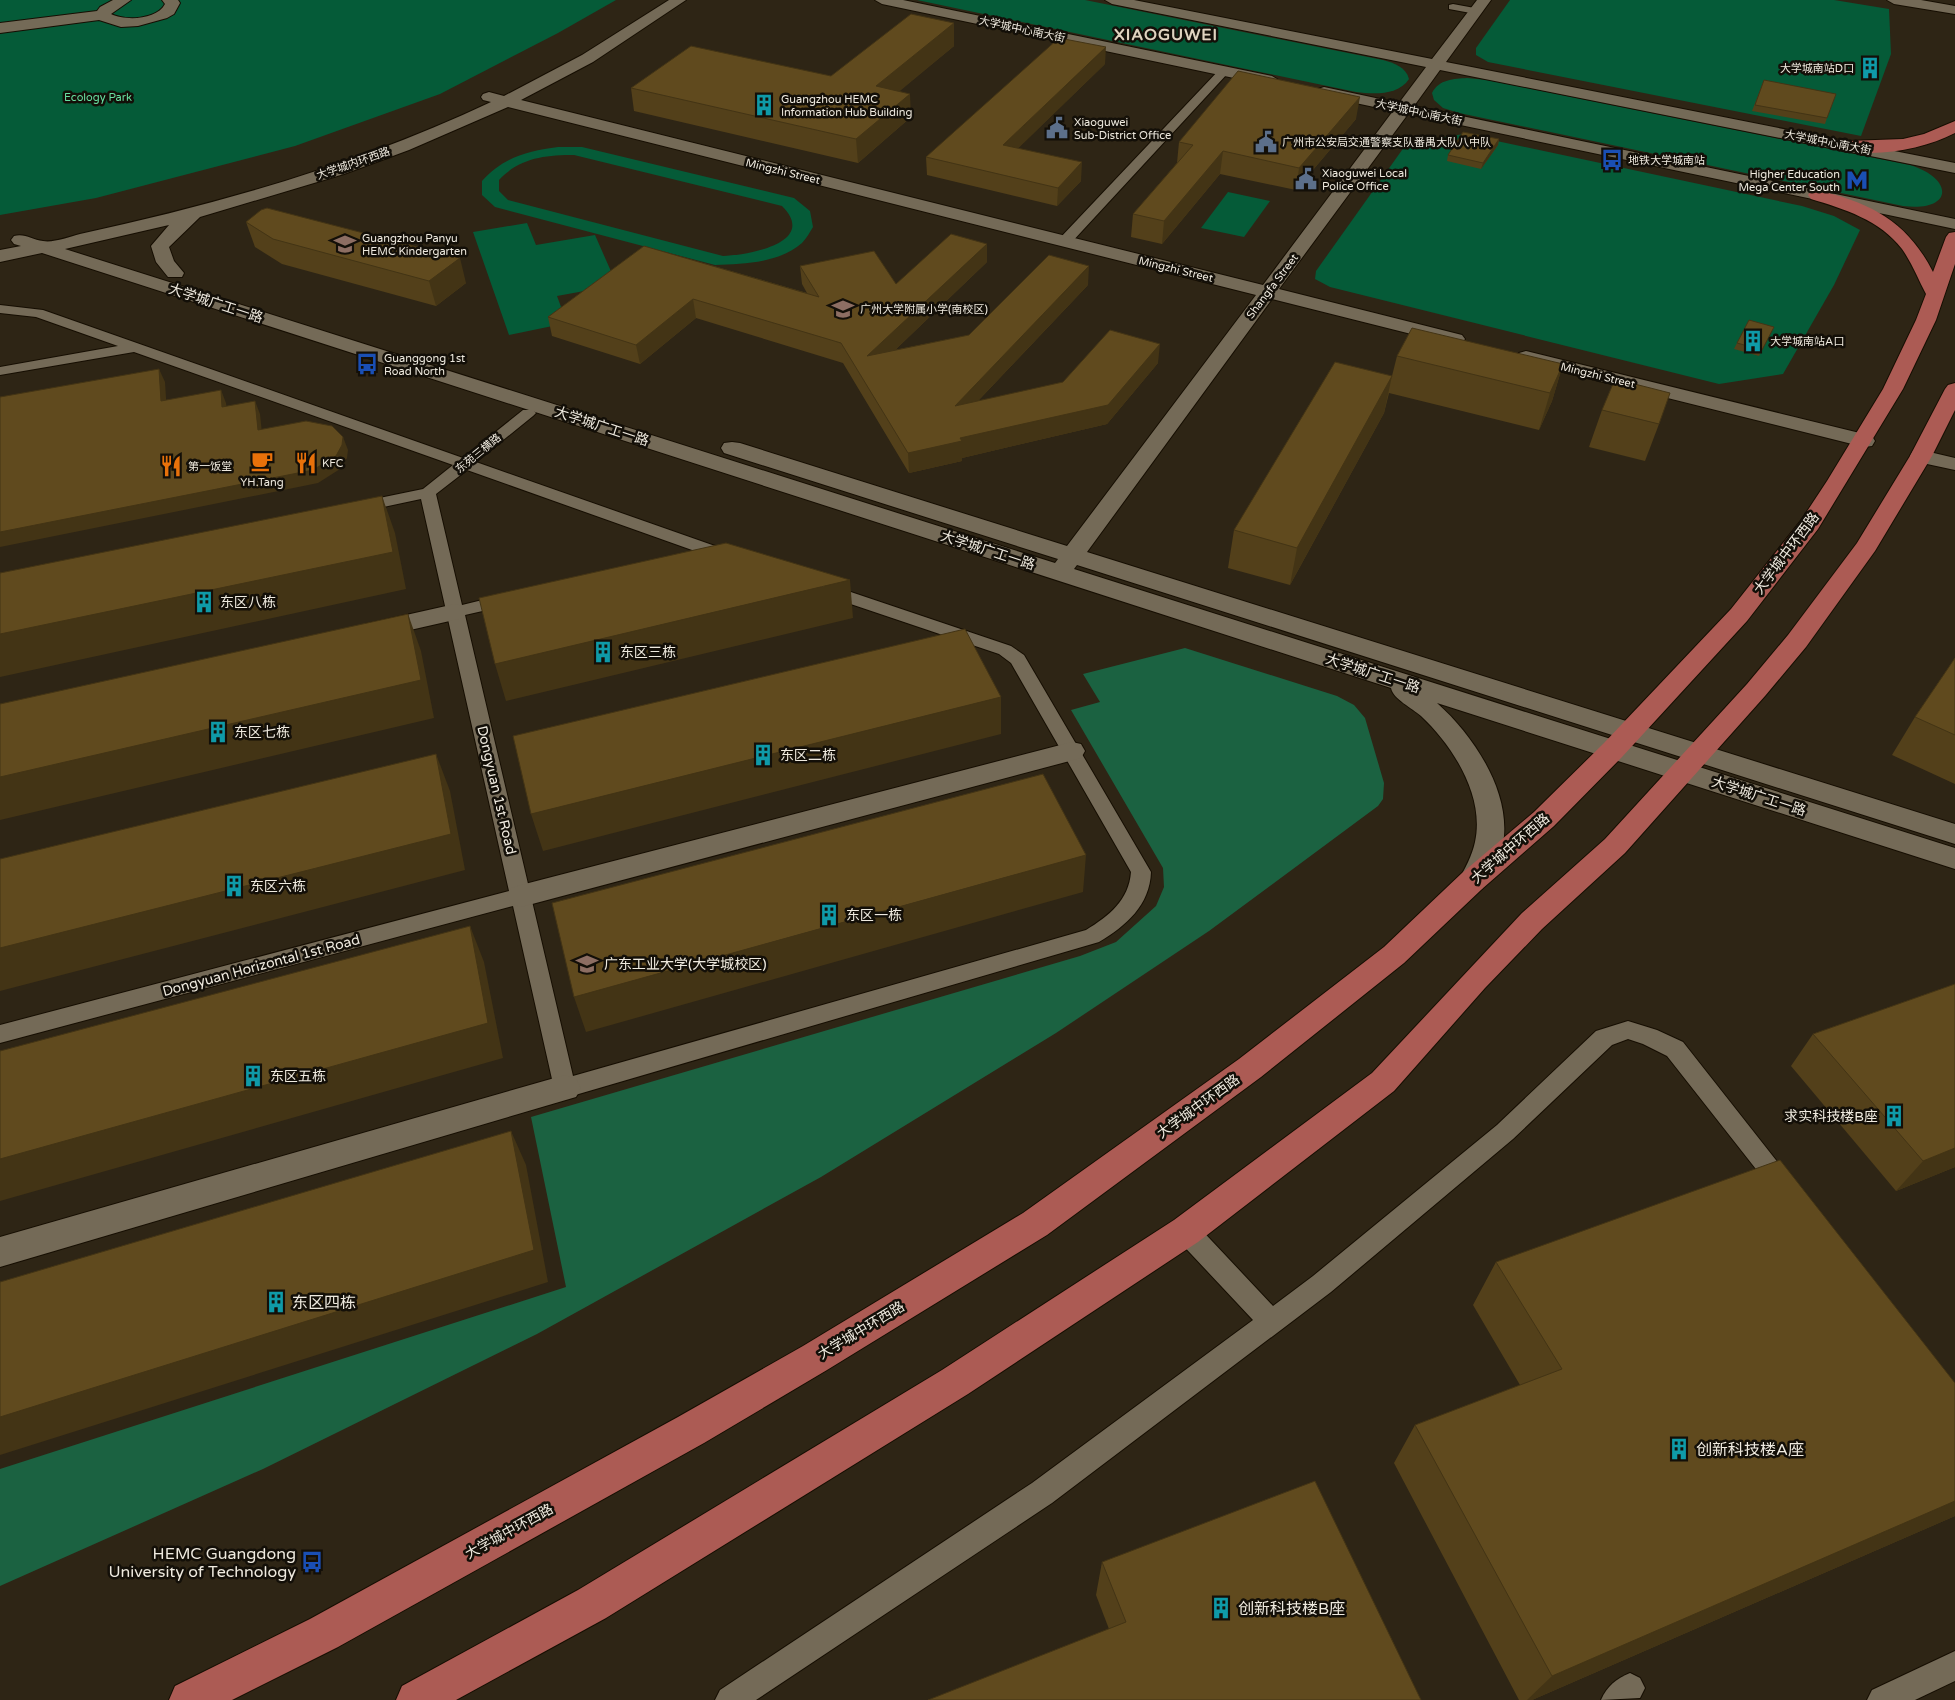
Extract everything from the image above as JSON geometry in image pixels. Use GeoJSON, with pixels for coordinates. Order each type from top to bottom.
{"type":"FeatureCollection","features":[{"type":"Feature","properties":{"kind":"main road"},"geometry":{"type":"LineString","coordinates":[[0,28],[103,14],[110,6],[124,0]]}},
{"type":"Feature","properties":{"kind":"main road"},"geometry":{"type":"LineString","coordinates":[[103,14],[106,18],[120,22],[142,21],[169,11],[173,7],[173,3],[169,0]]}},
{"type":"Feature","properties":{"kind":"main road","name":"大学城内环西路"},"geometry":{"type":"LineString","coordinates":[[48,241],[75,241],[208,209],[356,163],[436,133],[498,99],[657,0]]}},
{"type":"Feature","properties":{"kind":"main road","name":"大学城内环西路"},"geometry":{"type":"LineString","coordinates":[[0,256],[293,172],[498,99],[570,68],[679,0]]}},
{"type":"Feature","properties":{"kind":"main road","name":"大学城中心南大街"},"geometry":{"type":"LineString","coordinates":[[882,0],[1290,85]]}},
{"type":"Feature","properties":{"kind":"main road","name":"大学城中心南大街"},"geometry":{"type":"LineString","coordinates":[[1112,0],[1955,168]]}},
{"type":"Feature","properties":{"kind":"main road"},"geometry":{"type":"LineString","coordinates":[[1894,0],[1955,10]]}},
{"type":"Feature","properties":{"kind":"main road","name":"Shangfa Street"},"geometry":{"type":"LineString","coordinates":[[1066,564],[1480,6]]}},
{"type":"Feature","properties":{"kind":"main road","name":"大学城中心南大街"},"geometry":{"type":"LineString","coordinates":[[1309,89],[1955,224]]}},
{"type":"Feature","properties":{"kind":"main road","name":"Mingzhi Street"},"geometry":{"type":"LineString","coordinates":[[498,99],[1470,343]]}},
{"type":"Feature","properties":{"kind":"main road"},"geometry":{"type":"LineString","coordinates":[[1848,146],[1879,147],[1908,144],[1955,126]]}},
{"type":"Feature","properties":{"kind":"main road"},"geometry":{"type":"LineString","coordinates":[[1817,195],[1863,212],[1894,230],[1910,246],[1936,296]]}},
{"type":"Feature","properties":{"kind":"main road"},"geometry":{"type":"LineString","coordinates":[[175,272],[165,262],[160,246],[178,226],[208,209]]}},
{"type":"Feature","properties":{"kind":"main road","name":"大学城中环西路"},"geometry":{"type":"LineString","coordinates":[[189,1700],[324,1633],[691,1430],[815,1358],[1035,1224],[1258,1062],[1394,954],[1472,881],[1544,819],[1632,732],[1738,615],[1810,524],[1864,441],[1912,352],[1936,296],[1955,236]]}},
{"type":"Feature","properties":{"kind":"main road","name":"大学城广工一路"},"geometry":{"type":"LineString","coordinates":[[0,244],[20,240],[48,241],[1066,564],[1632,732],[1692,763],[1955,859]]}},
{"type":"Feature","properties":{"kind":"main road","name":"大学城广工一路"},"geometry":{"type":"LineString","coordinates":[[75,241],[175,272],[1066,564],[1380,675],[1614,750],[1692,763],[1955,834]]}},
{"type":"Feature","properties":{"kind":"main road","name":"Mingzhi Street"},"geometry":{"type":"LineString","coordinates":[[1508,352],[1864,441]]}},
{"type":"Feature","properties":{"kind":"main road"},"geometry":{"type":"LineString","coordinates":[[416,1700],[617,1589],[955,1382],[1115,1280],[1186,1231],[1383,1082],[1481,973],[1532,922],[1615,846],[1692,763],[1797,641],[1867,546],[1921,456],[1955,389]]}},
{"type":"Feature","properties":{"kind":"main road"},"geometry":{"type":"LineString","coordinates":[[1921,456],[1955,464]]}},
{"type":"Feature","properties":{"kind":"main road"},"geometry":{"type":"LineString","coordinates":[[354,634],[455,612]]}},
{"type":"Feature","properties":{"kind":"main road"},"geometry":{"type":"LineString","coordinates":[[1380,675],[1409,692],[1429,710],[1454,738],[1472,765],[1483,790],[1490,814],[1491,833],[1487,853],[1472,881]]}},
{"type":"Feature","properties":{"kind":"main road"},"geometry":{"type":"LineString","coordinates":[[521,896],[1072,751]]}},
{"type":"Feature","properties":{"kind":"main road"},"geometry":{"type":"LineString","coordinates":[[0,1252],[564,1088]]}},
{"type":"Feature","properties":{"kind":"lane"},"geometry":{"type":"LineString","coordinates":[[1453,7],[1480,6]]}},
{"type":"Feature","properties":{"kind":"lane"},"geometry":{"type":"LineString","coordinates":[[1065,241],[1224,71]]}},
{"type":"Feature","properties":{"kind":"lane"},"geometry":{"type":"LineString","coordinates":[[0,309],[38,313],[463,465],[746,562]]}},
{"type":"Feature","properties":{"kind":"lane"},"geometry":{"type":"LineString","coordinates":[[0,371],[132,347]]}},
{"type":"Feature","properties":{"kind":"lane","name":"东苑三横路"},"geometry":{"type":"LineString","coordinates":[[428,493],[528,413]]}},
{"type":"Feature","properties":{"kind":"lane"},"geometry":{"type":"LineString","coordinates":[[340,511],[428,493]]}},
{"type":"Feature","properties":{"kind":"lane","name":"Dongyuan 1st Road"},"geometry":{"type":"LineString","coordinates":[[428,493],[564,1088]]}},
{"type":"Feature","properties":{"kind":"lane"},"geometry":{"type":"LineString","coordinates":[[690,559],[718,553]]}},
{"type":"Feature","properties":{"kind":"lane"},"geometry":{"type":"LineString","coordinates":[[564,1088],[1092,936],[1103,930],[1132,902],[1140,890],[1141,872],[1022,663],[1012,654],[810,584]]}},
{"type":"Feature","properties":{"kind":"lane"},"geometry":{"type":"LineString","coordinates":[[455,612],[519,598]]}},
{"type":"Feature","properties":{"kind":"lane","name":"Dongyuan Horizontal 1st Road"},"geometry":{"type":"LineString","coordinates":[[0,1034],[521,896]]}},
{"type":"Feature","properties":{"kind":"lane"},"geometry":{"type":"LineString","coordinates":[[730,1700],[1042,1493],[1322,1284],[1505,1132],[1604,1038],[1628,1030],[1649,1036],[1675,1049],[1798,1204]]}},
{"type":"Feature","properties":{"kind":"lane"},"geometry":{"type":"LineString","coordinates":[[1186,1231],[1271,1322]]}},
{"type":"Feature","properties":{"kind":"lane"},"geometry":{"type":"LineString","coordinates":[[1882,1700],[1955,1666]]}},
{"type":"Feature","properties":{"kind":"green space","name":"Ecology Park"},"geometry":{"type":"Polygon","coordinates":[[[0,0],[616,0],[558,33],[440,94],[295,146],[96,198],[0,215],[0,0]]]}},
{"type":"Feature","properties":{"kind":"green space"},"geometry":{"type":"Polygon","coordinates":[[[917,0],[1085,0],[1383,60],[1395,64],[1405,71],[1409,79],[1404,85],[1385,93],[1356,92],[917,0]]]}},
{"type":"Feature","properties":{"kind":"green space"},"geometry":{"type":"Polygon","coordinates":[[[1510,0],[1834,0],[1889,9],[1891,54],[1861,136],[1488,62],[1476,55],[1476,48],[1510,0]]]}},
{"type":"Feature","properties":{"kind":"green space"},"geometry":{"type":"Polygon","coordinates":[[[1467,78],[1487,80],[1910,165],[1925,171],[1935,178],[1941,186],[1942,193],[1939,199],[1932,204],[1920,207],[1903,206],[1459,113],[1443,108],[1434,100],[1432,93],[1443,82],[1467,78]]]}},
{"type":"Feature","properties":{"kind":"green space"},"geometry":{"type":"Polygon","coordinates":[[[1464,134],[1802,206],[1834,216],[1860,230],[1834,285],[1783,374],[1719,384],[1330,287],[1315,279],[1316,271],[1407,143],[1464,134]]]}},
{"type":"Feature","properties":{"kind":"green space"},"geometry":{"type":"Polygon","coordinates":[[[582,147],[794,198],[810,211],[813,227],[802,243],[783,255],[761,261],[715,265],[495,207],[482,195],[482,181],[499,166],[517,156],[547,149],[582,147]],[[574,155],[543,157],[524,162],[499,180],[499,191],[508,200],[723,256],[762,249],[786,238],[792,229],[791,219],[782,206],[574,155]]]}},
{"type":"Feature","properties":{"kind":"green space"},"geometry":{"type":"Polygon","coordinates":[[[1228,192],[1270,201],[1244,237],[1201,228],[1228,192]]]}},
{"type":"Feature","properties":{"kind":"green space"},"geometry":{"type":"Polygon","coordinates":[[[527,223],[536,245],[595,235],[617,285],[557,296],[567,323],[509,335],[473,232],[527,223]]]}},
{"type":"Feature","properties":{"kind":"green space"},"geometry":{"type":"Polygon","coordinates":[[[1185,648],[1337,696],[1354,705],[1365,718],[1384,783],[1383,799],[1378,806],[1209,931],[1056,1033],[821,1177],[537,1334],[263,1469],[0,1586],[0,1469],[566,1287],[531,1117],[1080,956],[1116,942],[1156,906],[1164,887],[1163,868],[1071,710],[1100,702],[1083,674],[1185,648]]]}},
{"type":"Feature","properties":{"kind":"building"},"geometry":{"type":"Polygon","coordinates":[[[911,14],[954,23],[876,86],[910,94],[856,139],[631,88],[691,46],[831,76],[911,14]]]}},
{"type":"Feature","properties":{"kind":"building"},"geometry":{"type":"Polygon","coordinates":[[[1059,38],[1106,47],[1003,145],[1082,162],[1058,188],[926,157],[1059,38]]]}},
{"type":"Feature","properties":{"kind":"building"},"geometry":{"type":"Polygon","coordinates":[[[1238,71],[1360,97],[1299,168],[1223,151],[1164,221],[1133,214],[1193,145],[1179,142],[1238,71]]]}},
{"type":"Feature","properties":{"kind":"building"},"geometry":{"type":"Polygon","coordinates":[[[1764,80],[1836,94],[1827,118],[1755,105],[1764,80]]]}},
{"type":"Feature","properties":{"kind":"building"},"geometry":{"type":"Polygon","coordinates":[[[1463,132],[1499,139],[1483,163],[1448,155],[1463,132]]]}},
{"type":"Feature","properties":{"kind":"building"},"geometry":{"type":"Polygon","coordinates":[[[267,208],[460,258],[429,281],[273,239],[246,222],[261,210],[267,208]]]}},
{"type":"Feature","properties":{"kind":"building"},"geometry":{"type":"Polygon","coordinates":[[[951,234],[987,244],[867,356],[969,335],[1049,255],[1089,266],[955,406],[1063,382],[1110,330],[1160,344],[1108,405],[960,438],[962,441],[908,453],[841,343],[693,299],[636,345],[548,317],[644,246],[819,297],[800,266],[874,251],[896,284],[951,234]]]}},
{"type":"Feature","properties":{"kind":"building","name":"大学城南站A口"},"geometry":{"type":"Polygon","coordinates":[[[1749,320],[1774,327],[1762,350],[1737,343],[1749,320]]]}},
{"type":"Feature","properties":{"kind":"building"},"geometry":{"type":"Polygon","coordinates":[[[1412,328],[1563,364],[1550,393],[1397,356],[1412,328]]]}},
{"type":"Feature","properties":{"kind":"building"},"geometry":{"type":"Polygon","coordinates":[[[1335,362],[1392,376],[1297,548],[1234,530],[1335,362]]]}},
{"type":"Feature","properties":{"kind":"building","name":"第一饭堂"},"geometry":{"type":"Polygon","coordinates":[[[159,369],[161,401],[221,390],[222,407],[255,401],[258,430],[306,421],[332,426],[343,437],[342,445],[336,456],[313,470],[0,532],[0,397],[159,369]]]}},
{"type":"Feature","properties":{"kind":"building"},"geometry":{"type":"Polygon","coordinates":[[[1615,379],[1670,393],[1659,424],[1602,410],[1615,379]]]}},
{"type":"Feature","properties":{"kind":"building"},"geometry":{"type":"Polygon","coordinates":[[[382,496],[393,552],[0,634],[0,573],[382,496]]]}},
{"type":"Feature","properties":{"kind":"building"},"geometry":{"type":"Polygon","coordinates":[[[726,543],[850,580],[495,664],[479,598],[726,543]]]}},
{"type":"Feature","properties":{"kind":"building"},"geometry":{"type":"Polygon","coordinates":[[[408,614],[421,680],[0,777],[0,704],[408,614]]]}},
{"type":"Feature","properties":{"kind":"building"},"geometry":{"type":"Polygon","coordinates":[[[965,629],[1001,697],[531,814],[513,736],[965,629]]]}},
{"type":"Feature","properties":{"kind":"building"},"geometry":{"type":"Polygon","coordinates":[[[1955,658],[1955,735],[1915,717],[1955,658]]]}},
{"type":"Feature","properties":{"kind":"building"},"geometry":{"type":"Polygon","coordinates":[[[436,754],[451,834],[0,948],[0,859],[436,754]]]}},
{"type":"Feature","properties":{"kind":"building"},"geometry":{"type":"Polygon","coordinates":[[[1043,774],[1086,855],[574,997],[552,903],[1043,774]]]}},
{"type":"Feature","properties":{"kind":"building"},"geometry":{"type":"Polygon","coordinates":[[[470,926],[488,1023],[0,1159],[0,1051],[470,926]]]}},
{"type":"Feature","properties":{"kind":"building","name":"求实科技楼B座"},"geometry":{"type":"Polygon","coordinates":[[[1955,984],[1955,1148],[1923,1161],[1813,1034],[1955,984]]]}},
{"type":"Feature","properties":{"kind":"building","name":"东区四栋"},"geometry":{"type":"Polygon","coordinates":[[[511,1131],[534,1250],[0,1417],[0,1282],[511,1131]]]}},
{"type":"Feature","properties":{"kind":"building","name":"创新科技楼A座"},"geometry":{"type":"Polygon","coordinates":[[[1780,1160],[1955,1383],[1955,1501],[1552,1676],[1415,1425],[1562,1369],[1496,1262],[1780,1160]]]}},
{"type":"Feature","properties":{"kind":"building","name":"创新科技楼B座"},"geometry":{"type":"Polygon","coordinates":[[[1315,1481],[1421,1700],[928,1700],[1126,1622],[1102,1562],[1315,1481]]]}},
{"type":"Feature","properties":{"kind":"place","name":"大学城南站D口"},"geometry":{"type":"Point","coordinates":[1870,68]}},
{"type":"Feature","properties":{"kind":"place","name":"Guangzhou HEMC Information Hub Building"},"geometry":{"type":"Point","coordinates":[764,105]}},
{"type":"Feature","properties":{"kind":"place","name":"Xiaoguwei Sub-District Office"},"geometry":{"type":"Point","coordinates":[1057,128]}},
{"type":"Feature","properties":{"kind":"place","name":"广州市公安局交通警察支队番禺大队八中队"},"geometry":{"type":"Point","coordinates":[1266,142]}},
{"type":"Feature","properties":{"kind":"place","name":"地铁大学城南站"},"geometry":{"type":"Point","coordinates":[1612,160]}},
{"type":"Feature","properties":{"kind":"place","name":"Xiaoguwei Local Police Office"},"geometry":{"type":"Point","coordinates":[1306,179]}},
{"type":"Feature","properties":{"kind":"place","name":"Higher Education Mega Center South"},"geometry":{"type":"Point","coordinates":[1857,180]}},
{"type":"Feature","properties":{"kind":"place","name":"Guangzhou Panyu HEMC Kindergarten"},"geometry":{"type":"Point","coordinates":[345,244]}},
{"type":"Feature","properties":{"kind":"place","name":"广州大学附属小学(南校区)"},"geometry":{"type":"Point","coordinates":[843,309]}},
{"type":"Feature","properties":{"kind":"place","name":"大学城南站A口"},"geometry":{"type":"Point","coordinates":[1753,341]}},
{"type":"Feature","properties":{"kind":"place","name":"Guanggong 1st Road North"},"geometry":{"type":"Point","coordinates":[367,364]}},
{"type":"Feature","properties":{"kind":"place","name":"YH.Tang"},"geometry":{"type":"Point","coordinates":[262,461]}},
{"type":"Feature","properties":{"kind":"place","name":"KFC"},"geometry":{"type":"Point","coordinates":[306,463]}},
{"type":"Feature","properties":{"kind":"place","name":"第一饭堂"},"geometry":{"type":"Point","coordinates":[171,466]}},
{"type":"Feature","properties":{"kind":"place","name":"东区八栋"},"geometry":{"type":"Point","coordinates":[204,602]}},
{"type":"Feature","properties":{"kind":"place","name":"东区三栋"},"geometry":{"type":"Point","coordinates":[603,652]}},
{"type":"Feature","properties":{"kind":"place","name":"东区七栋"},"geometry":{"type":"Point","coordinates":[218,732]}},
{"type":"Feature","properties":{"kind":"place","name":"东区二栋"},"geometry":{"type":"Point","coordinates":[763,755]}},
{"type":"Feature","properties":{"kind":"place","name":"东区六栋"},"geometry":{"type":"Point","coordinates":[234,886]}},
{"type":"Feature","properties":{"kind":"place","name":"东区一栋"},"geometry":{"type":"Point","coordinates":[829,915]}},
{"type":"Feature","properties":{"kind":"place","name":"广东工业大学(大学城校区)"},"geometry":{"type":"Point","coordinates":[587,964]}},
{"type":"Feature","properties":{"kind":"place","name":"东区五栋"},"geometry":{"type":"Point","coordinates":[253,1076]}},
{"type":"Feature","properties":{"kind":"place","name":"求实科技楼B座"},"geometry":{"type":"Point","coordinates":[1894,1116]}},
{"type":"Feature","properties":{"kind":"place","name":"东区四栋"},"geometry":{"type":"Point","coordinates":[276,1302]}},
{"type":"Feature","properties":{"kind":"place","name":"创新科技楼A座"},"geometry":{"type":"Point","coordinates":[1679,1449]}},
{"type":"Feature","properties":{"kind":"place","name":"HEMC Guangdong University of Technology"},"geometry":{"type":"Point","coordinates":[312,1562]}},
{"type":"Feature","properties":{"kind":"place","name":"创新科技楼B座"},"geometry":{"type":"Point","coordinates":[1221,1608]}},
{"type":"Feature","properties":{"kind":"district","name":"XIAOGUWEI"},"geometry":{"type":"Point","coordinates":[1166,34]}}]}
